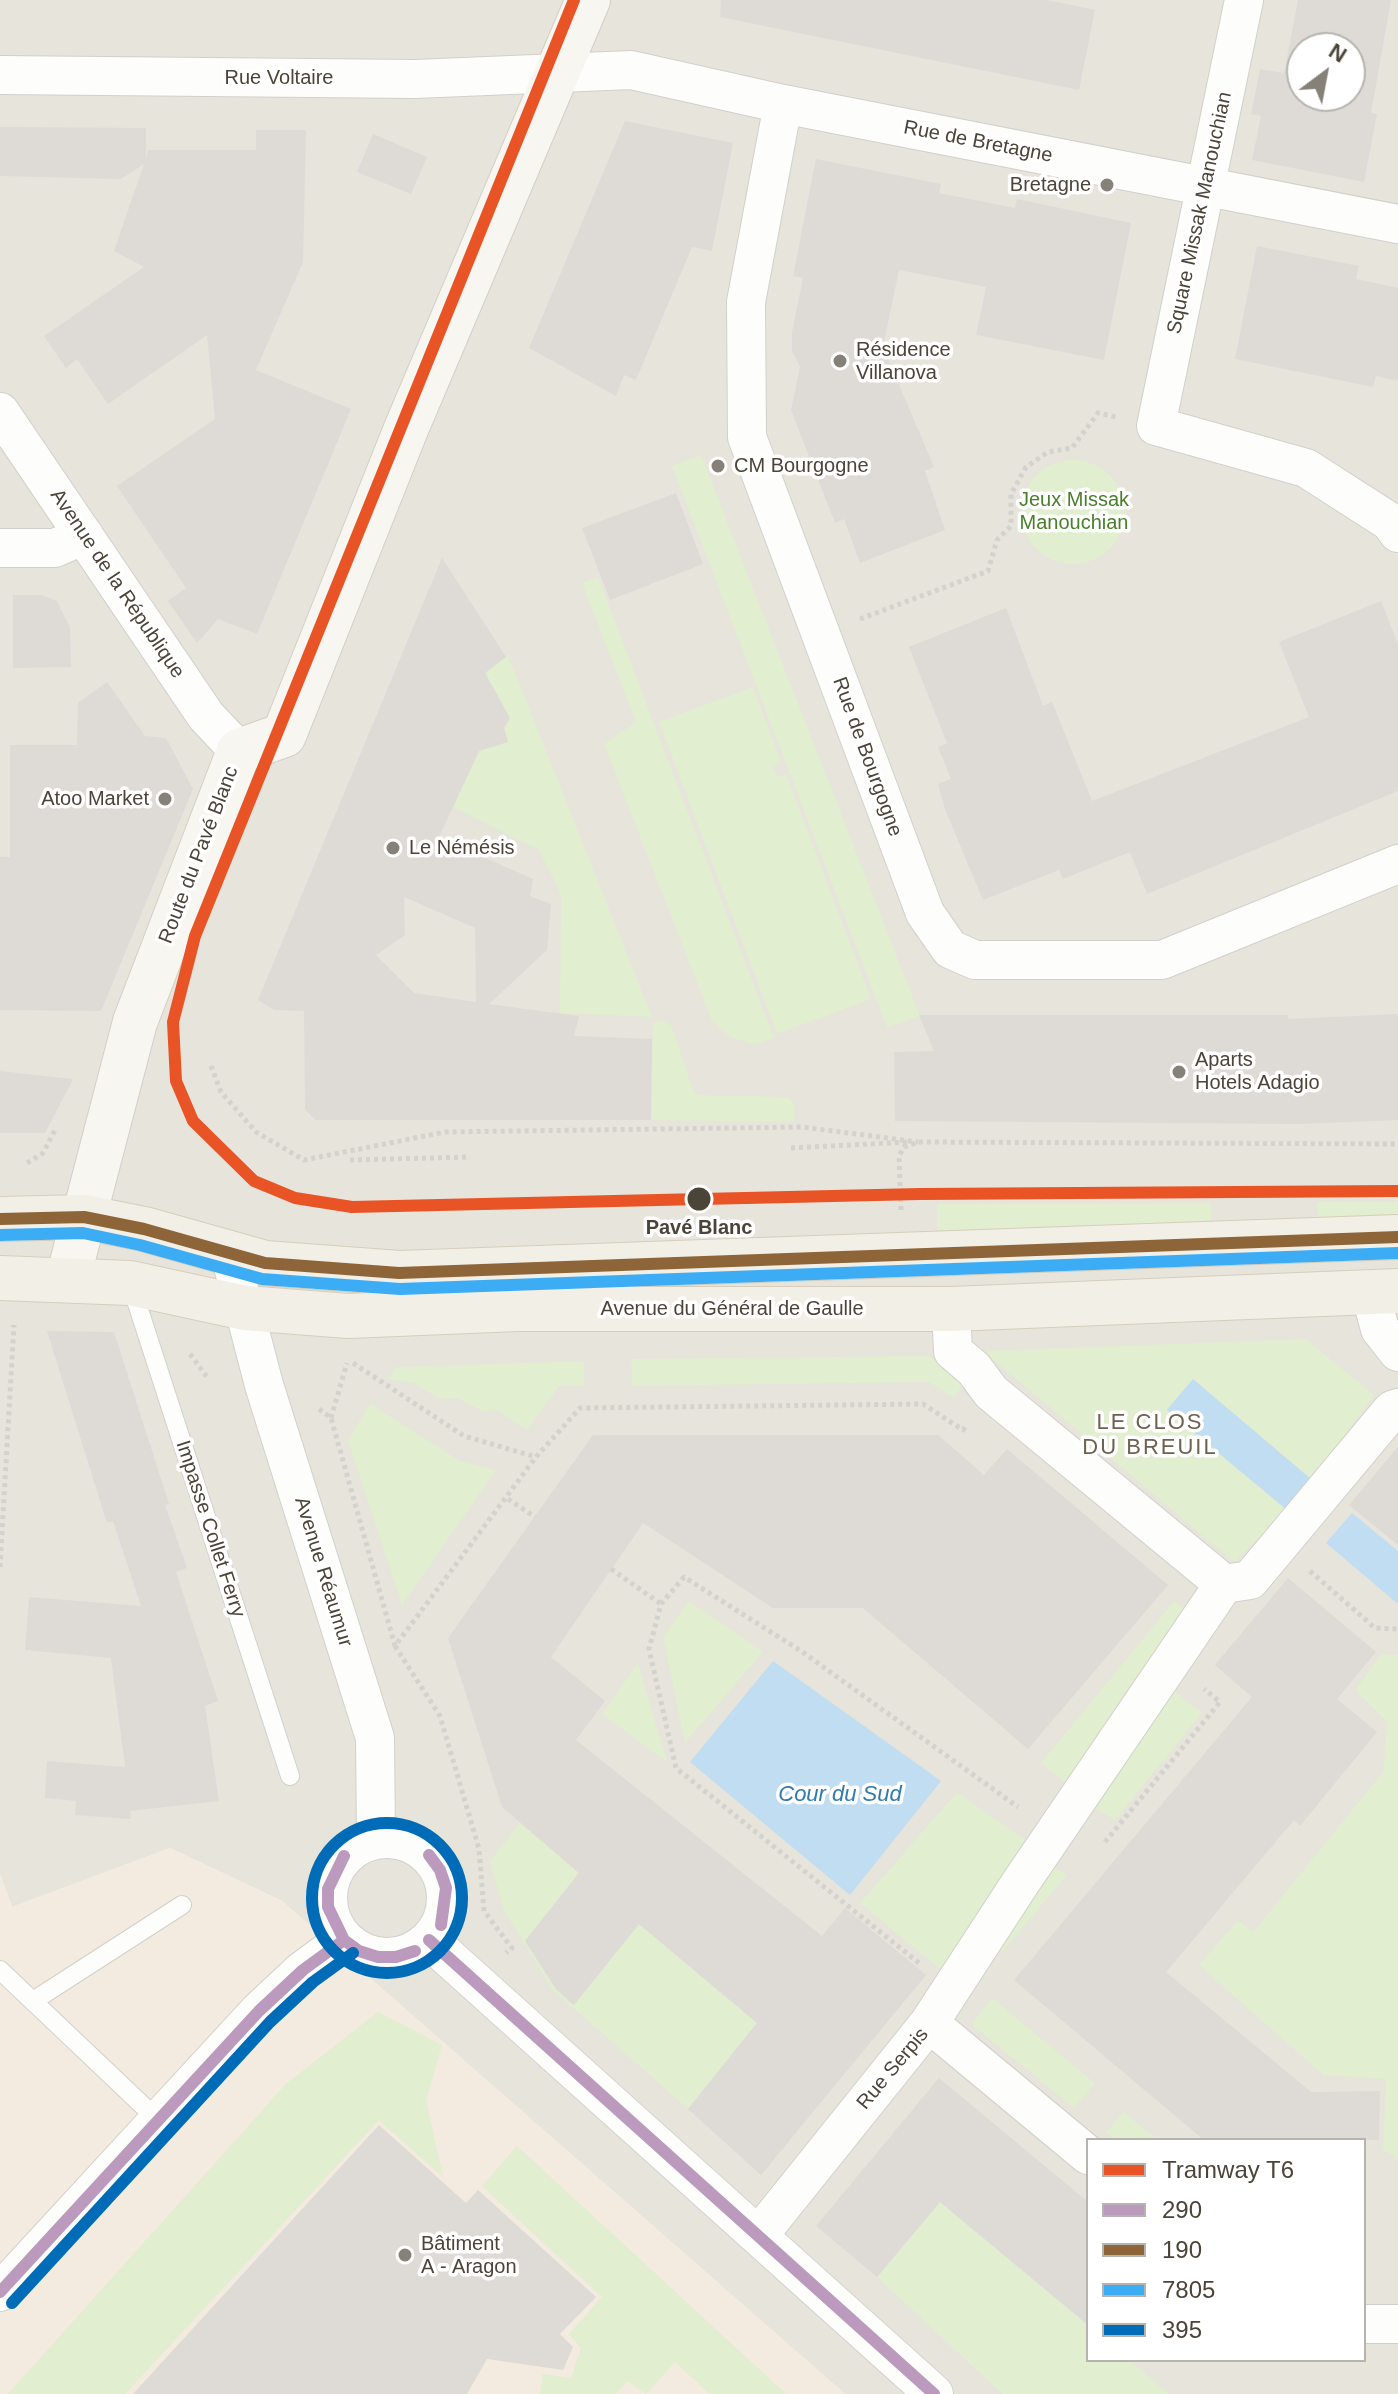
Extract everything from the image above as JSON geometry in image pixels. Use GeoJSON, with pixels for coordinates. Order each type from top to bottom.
{"type":"FeatureCollection","features":[{"type":"Feature","properties":{"kind":"main road","name":"Route du Pavé Blanc"},"geometry":{"type":"LineString","coordinates":[[84,1217],[135,1022],[239,751],[284,735],[412,415],[588,0]]}},
{"type":"Feature","properties":{"kind":"main road"},"geometry":{"type":"LineString","coordinates":[[68,1278],[84,1217]]}},
{"type":"Feature","properties":{"kind":"main road"},"geometry":{"type":"LineString","coordinates":[[0,1219],[84,1217],[144,1229],[265,1263],[399,1273],[1398,1237]]}},
{"type":"Feature","properties":{"kind":"main road","name":"Avenue du Général de Gaulle"},"geometry":{"type":"LineString","coordinates":[[5,1278],[68,1278],[130,1283],[245,1308],[348,1316],[518,1309],[951,1309],[1384,1291]]}},
{"type":"Feature","properties":{"kind":"street","name":"Square Missak Manouchian"},"geometry":{"type":"LineString","coordinates":[[1156,426],[1244,0]]}},
{"type":"Feature","properties":{"kind":"street","name":"Rue de Bretagne"},"geometry":{"type":"LineString","coordinates":[[557,73],[631,70],[783,104],[1398,224]]}},
{"type":"Feature","properties":{"kind":"street","name":"Rue Voltaire"},"geometry":{"type":"LineString","coordinates":[[0,75],[415,79],[557,73]]}},
{"type":"Feature","properties":{"kind":"street","name":"Rue de Bourgogne"},"geometry":{"type":"LineString","coordinates":[[783,104],[746,302],[747,437],[925,913],[950,949],[975,960],[1162,960],[1398,864]]}},
{"type":"Feature","properties":{"kind":"street","name":"Avenue de la République"},"geometry":{"type":"LineString","coordinates":[[0,412],[206,716],[239,751]]}},
{"type":"Feature","properties":{"kind":"street"},"geometry":{"type":"LineString","coordinates":[[1156,426],[1306,468],[1390,522],[1398,533]]}},
{"type":"Feature","properties":{"kind":"street"},"geometry":{"type":"LineString","coordinates":[[0,548],[55,548],[84,535]]}},
{"type":"Feature","properties":{"kind":"street","name":"Avenue Réaumur"},"geometry":{"type":"LineString","coordinates":[[230,1255],[261,1369],[375,1738],[376,1839]]}},
{"type":"Feature","properties":{"kind":"street"},"geometry":{"type":"LineString","coordinates":[[1384,1291],[1380,1329],[1398,1352]]}},
{"type":"Feature","properties":{"kind":"street"},"geometry":{"type":"LineString","coordinates":[[951,1309],[953,1351],[974,1369],[991,1392],[1224,1584]]}},
{"type":"Feature","properties":{"kind":"street"},"geometry":{"type":"LineString","coordinates":[[929,2023],[1224,1584],[1250,1580],[1392,1410],[1398,1408]]}},
{"type":"Feature","properties":{"kind":"street"},"geometry":{"type":"LineString","coordinates":[[395,1838],[413,1844],[429,1855],[440,1870],[446,1888],[446,1907],[441,1925],[415,1951],[396,1957],[359,1951],[344,1940],[328,1907],[328,1889],[344,1856],[376,1839],[395,1838]]}},
{"type":"Feature","properties":{"kind":"street"},"geometry":{"type":"LineString","coordinates":[[0,2292],[259,2011],[303,1970],[344,1940]]}},
{"type":"Feature","properties":{"kind":"street"},"geometry":{"type":"LineString","coordinates":[[429,1940],[934,2394]]}},
{"type":"Feature","properties":{"kind":"street","name":"Rue Serpis"},"geometry":{"type":"LineString","coordinates":[[758,2236],[929,2023],[1086,2153]]}},
{"type":"Feature","properties":{"kind":"street"},"geometry":{"type":"LineString","coordinates":[[1366,2324],[1398,2324]]}},
{"type":"Feature","properties":{"kind":"lane","name":"Impasse Collet Ferry"},"geometry":{"type":"LineString","coordinates":[[130,1283],[290,1776]]}},
{"type":"Feature","properties":{"kind":"lane"},"geometry":{"type":"LineString","coordinates":[[33,2001],[182,1905]]}},
{"type":"Feature","properties":{"kind":"lane"},"geometry":{"type":"LineString","coordinates":[[0,1970],[157,2119]]}},
{"type":"Feature","properties":{"kind":"path"},"geometry":{"type":"LineString","coordinates":[[821,634],[988,571],[997,540],[1011,526],[1011,494],[1016,481],[1032,460],[1048,452],[1072,448],[1098,413],[1156,426]]}},
{"type":"Feature","properties":{"kind":"path"},"geometry":{"type":"LineString","coordinates":[[211,1066],[221,1092],[256,1132],[304,1160],[445,1132],[802,1127],[918,1142]]}},
{"type":"Feature","properties":{"kind":"path"},"geometry":{"type":"LineString","coordinates":[[899,1156],[904,1147],[918,1142]]}},
{"type":"Feature","properties":{"kind":"path"},"geometry":{"type":"LineString","coordinates":[[791,1148],[918,1142],[1398,1144]]}},
{"type":"Feature","properties":{"kind":"path"},"geometry":{"type":"LineString","coordinates":[[350,1160],[470,1157]]}},
{"type":"Feature","properties":{"kind":"path"},"geometry":{"type":"LineString","coordinates":[[0,1567],[15,1312],[5,1278]]}},
{"type":"Feature","properties":{"kind":"path"},"geometry":{"type":"LineString","coordinates":[[472,1979],[512,1948],[484,1911],[479,1849],[440,1716],[395,1646],[331,1418],[348,1360],[464,1436],[536,1457]]}},
{"type":"Feature","properties":{"kind":"path"},"geometry":{"type":"LineString","coordinates":[[261,1369],[331,1418]]}},
{"type":"Feature","properties":{"kind":"path"},"geometry":{"type":"LineString","coordinates":[[395,1646],[508,1499],[536,1457],[580,1408],[923,1404],[963,1430],[991,1392]]}},
{"type":"Feature","properties":{"kind":"path"},"geometry":{"type":"LineString","coordinates":[[508,1499],[535,1517]]}},
{"type":"Feature","properties":{"kind":"path"},"geometry":{"type":"LineString","coordinates":[[1279,1545],[1375,1628],[1398,1629]]}},
{"type":"Feature","properties":{"kind":"path"},"geometry":{"type":"LineString","coordinates":[[611,1569],[661,1604]]}},
{"type":"Feature","properties":{"kind":"path"},"geometry":{"type":"LineString","coordinates":[[922,1965],[676,1768],[649,1649],[661,1604],[684,1577],[801,1651],[1054,1833]]}},
{"type":"Feature","properties":{"kind":"shaded area"},"geometry":{"type":"Polygon","coordinates":[[[0,0],[1398,0],[1398,2394],[845,2394],[282,1901],[170,1848],[12,1907],[0,1874],[0,0]]]}},
{"type":"Feature","properties":{"kind":"shaded area"},"geometry":{"type":"Polygon","coordinates":[[[170,1848],[282,1901],[845,2394],[0,2394],[0,1874],[12,1907],[170,1848]]]}},
{"type":"Feature","properties":{"kind":"green space"},"geometry":{"type":"Polygon","coordinates":[[[701,455],[920,1016],[887,1027],[672,466],[701,455]]]}},
{"type":"Feature","properties":{"kind":"green space","name":"Jeux Missak Manouchian"},"geometry":{"type":"Polygon","coordinates":[[[1073,460],[1093,464],[1110,475],[1121,492],[1125,512],[1121,532],[1110,549],[1093,560],[1073,564],[1053,560],[1036,549],[1025,532],[1021,512],[1025,492],[1036,475],[1053,464],[1073,460]]]}},
{"type":"Feature","properties":{"kind":"green space"},"geometry":{"type":"Polygon","coordinates":[[[598,577],[774,1038],[752,1044],[729,1036],[712,1021],[604,744],[636,722],[582,583],[598,577]]]}},
{"type":"Feature","properties":{"kind":"green space"},"geometry":{"type":"Polygon","coordinates":[[[508,655],[652,1017],[560,1013],[561,895],[539,850],[453,807],[479,751],[508,742],[504,728],[510,718],[485,673],[508,655]]]}},
{"type":"Feature","properties":{"kind":"green space"},"geometry":{"type":"Polygon","coordinates":[[[753,687],[781,762],[772,766],[777,777],[786,774],[871,999],[777,1034],[659,722],[753,687]]]}},
{"type":"Feature","properties":{"kind":"green space"},"geometry":{"type":"Polygon","coordinates":[[[664,1021],[672,1027],[693,1091],[698,1095],[789,1097],[795,1107],[794,1122],[651,1120],[653,1022],[664,1021]]]}},
{"type":"Feature","properties":{"kind":"green space"},"geometry":{"type":"Polygon","coordinates":[[[1317,1202],[1398,1202],[1398,1215],[1318,1218],[1317,1202]]]}},
{"type":"Feature","properties":{"kind":"green space"},"geometry":{"type":"Polygon","coordinates":[[[1211,1203],[1211,1222],[937,1233],[937,1204],[1211,1203]]]}},
{"type":"Feature","properties":{"kind":"green space"},"geometry":{"type":"Polygon","coordinates":[[[1306,1339],[1374,1395],[1312,1480],[1193,1380],[1167,1409],[1287,1510],[1234,1562],[983,1351],[1306,1339]]]}},
{"type":"Feature","properties":{"kind":"green space"},"geometry":{"type":"Polygon","coordinates":[[[929,1356],[966,1380],[954,1398],[929,1382],[632,1386],[631,1359],[929,1356]]]}},
{"type":"Feature","properties":{"kind":"green space"},"geometry":{"type":"Polygon","coordinates":[[[584,1361],[584,1386],[559,1386],[527,1430],[497,1410],[482,1411],[458,1398],[440,1399],[415,1384],[388,1379],[396,1367],[584,1361]]]}},
{"type":"Feature","properties":{"kind":"green space"},"geometry":{"type":"Polygon","coordinates":[[[370,1404],[460,1461],[496,1470],[402,1605],[348,1440],[370,1404]]]}},
{"type":"Feature","properties":{"kind":"green space"},"geometry":{"type":"Polygon","coordinates":[[[689,1601],[763,1652],[685,1743],[663,1637],[689,1601]]]}},
{"type":"Feature","properties":{"kind":"green space"},"geometry":{"type":"Polygon","coordinates":[[[1174,1601],[1189,1612],[1068,1785],[1041,1763],[1174,1601]]]}},
{"type":"Feature","properties":{"kind":"green space"},"geometry":{"type":"Polygon","coordinates":[[[1381,1654],[1398,1655],[1398,2158],[1383,2150],[1386,2079],[1323,2075],[1199,1965],[1238,1920],[1253,1932],[1383,1772],[1387,1722],[1355,1690],[1381,1654]]]}},
{"type":"Feature","properties":{"kind":"green space"},"geometry":{"type":"Polygon","coordinates":[[[638,1663],[667,1762],[602,1714],[638,1663]]]}},
{"type":"Feature","properties":{"kind":"green space"},"geometry":{"type":"Polygon","coordinates":[[[1166,1685],[1202,1713],[1115,1820],[1090,1805],[1166,1685]]]}},
{"type":"Feature","properties":{"kind":"green space"},"geometry":{"type":"Polygon","coordinates":[[[957,1792],[1029,1843],[940,1969],[860,1903],[957,1792]]]}},
{"type":"Feature","properties":{"kind":"green space"},"geometry":{"type":"Polygon","coordinates":[[[520,1823],[579,1873],[525,1941],[556,1989],[573,2005],[639,1924],[757,2023],[688,2109],[553,1990],[504,1911],[490,1861],[520,1823]]]}},
{"type":"Feature","properties":{"kind":"green space"},"geometry":{"type":"Polygon","coordinates":[[[1048,1864],[1067,1875],[1003,1951],[991,1945],[1048,1864]]]}},
{"type":"Feature","properties":{"kind":"green space"},"geometry":{"type":"Polygon","coordinates":[[[992,1998],[1095,2083],[1074,2108],[971,2024],[992,1998]]]}},
{"type":"Feature","properties":{"kind":"green space"},"geometry":{"type":"Polygon","coordinates":[[[378,2012],[442,2045],[426,2100],[443,2177],[379,2120],[125,2394],[8,2394],[286,2084],[378,2012]]]}},
{"type":"Feature","properties":{"kind":"green space"},"geometry":{"type":"Polygon","coordinates":[[[1124,2112],[1155,2138],[1113,2138],[1106,2132],[1124,2112]]]}},
{"type":"Feature","properties":{"kind":"green space"},"geometry":{"type":"Polygon","coordinates":[[[517,2146],[786,2394],[710,2394],[675,2362],[646,2394],[627,2381],[616,2394],[540,2394],[543,2374],[571,2378],[581,2348],[569,2334],[602,2297],[482,2186],[517,2146]]]}},
{"type":"Feature","properties":{"kind":"green space"},"geometry":{"type":"Polygon","coordinates":[[[940,2202],[1086,2323],[1086,2362],[1131,2362],[1169,2394],[1002,2394],[877,2277],[940,2202]]]}},
{"type":"Feature","properties":{"kind":"water"},"geometry":{"type":"Polygon","coordinates":[[[1193,1379],[1312,1480],[1287,1510],[1167,1410],[1193,1379]]]}},
{"type":"Feature","properties":{"kind":"water"},"geometry":{"type":"Polygon","coordinates":[[[1352,1513],[1398,1551],[1398,1604],[1326,1543],[1352,1513]]]}},
{"type":"Feature","properties":{"kind":"water","name":"Cour du Sud"},"geometry":{"type":"Polygon","coordinates":[[[773,1661],[941,1781],[850,1895],[690,1762],[773,1661]]]}},
{"type":"Feature","properties":{"kind":"building"},"geometry":{"type":"Polygon","coordinates":[[[721,0],[1048,0],[1095,10],[1079,90],[720,17],[721,0]]]}},
{"type":"Feature","properties":{"kind":"building"},"geometry":{"type":"Polygon","coordinates":[[[1298,0],[1391,0],[1371,113],[1377,114],[1364,182],[1252,160],[1261,116],[1251,114],[1260,69],[1284,73],[1286,63],[1286,112],[1366,112],[1366,32],[1292,32],[1298,0]]]}},
{"type":"Feature","properties":{"kind":"building"},"geometry":{"type":"Polygon","coordinates":[[[625,121],[733,143],[712,251],[692,247],[636,380],[624,375],[616,396],[529,348],[625,121]]]}},
{"type":"Feature","properties":{"kind":"building"},"geometry":{"type":"Polygon","coordinates":[[[0,127],[146,128],[146,159],[148,150],[256,150],[256,130],[306,130],[303,262],[256,370],[351,409],[257,634],[218,619],[197,643],[168,601],[186,588],[117,486],[215,419],[207,335],[108,404],[77,359],[66,368],[44,336],[144,267],[114,251],[144,164],[121,179],[0,176],[0,127]]]}},
{"type":"Feature","properties":{"kind":"building"},"geometry":{"type":"Polygon","coordinates":[[[373,134],[427,157],[411,194],[357,172],[373,134]]]}},
{"type":"Feature","properties":{"kind":"building","name":"Résidence Villanova"},"geometry":{"type":"Polygon","coordinates":[[[816,159],[941,184],[939,193],[1015,208],[1017,199],[1131,223],[1104,360],[976,335],[986,287],[899,270],[883,347],[934,467],[925,471],[945,530],[860,563],[844,519],[835,523],[791,410],[800,367],[792,351],[792,332],[803,278],[793,276],[816,159]]]}},
{"type":"Feature","properties":{"kind":"building"},"geometry":{"type":"Polygon","coordinates":[[[1257,246],[1359,266],[1356,279],[1398,288],[1398,381],[1376,376],[1373,387],[1235,359],[1257,246]]]}},
{"type":"Feature","properties":{"kind":"building"},"geometry":{"type":"Polygon","coordinates":[[[676,493],[703,564],[610,600],[582,528],[676,493]]]}},
{"type":"Feature","properties":{"kind":"building","name":"Le Némésis"},"geometry":{"type":"Polygon","coordinates":[[[442,558],[506,657],[485,673],[510,718],[504,728],[508,742],[479,751],[439,837],[533,879],[530,896],[551,904],[547,950],[489,1004],[579,1016],[574,1036],[652,1039],[651,1120],[315,1120],[305,1109],[304,1011],[274,1010],[258,1000],[442,558]],[[404,897],[405,935],[376,955],[414,993],[476,1002],[475,928],[404,897]]]}},
{"type":"Feature","properties":{"kind":"building"},"geometry":{"type":"Polygon","coordinates":[[[13,595],[42,595],[57,601],[70,628],[71,667],[13,668],[13,595]]]}},
{"type":"Feature","properties":{"kind":"building"},"geometry":{"type":"Polygon","coordinates":[[[1381,601],[1398,644],[1398,791],[1147,894],[1130,852],[1063,879],[1059,870],[983,900],[945,809],[938,784],[951,779],[938,747],[947,743],[909,647],[1006,608],[1043,706],[1052,702],[1092,801],[1309,717],[1279,642],[1381,601]]]}},
{"type":"Feature","properties":{"kind":"building"},"geometry":{"type":"Polygon","coordinates":[[[107,682],[145,736],[166,738],[193,789],[101,1011],[0,1010],[0,857],[10,857],[10,745],[77,745],[78,703],[107,682]]]}},
{"type":"Feature","properties":{"kind":"building","name":"Aparts Hotels Adagio"},"geometry":{"type":"Polygon","coordinates":[[[1398,1014],[1398,1120],[1300,1124],[895,1121],[894,1052],[934,1051],[919,1015],[1288,1015],[1288,1019],[1398,1014]]]}},
{"type":"Feature","properties":{"kind":"building"},"geometry":{"type":"Polygon","coordinates":[[[0,1071],[73,1079],[45,1133],[0,1133],[0,1071]]]}},
{"type":"Feature","properties":{"kind":"building"},"geometry":{"type":"Polygon","coordinates":[[[47,1331],[114,1332],[169,1504],[165,1505],[187,1568],[176,1572],[218,1701],[205,1706],[219,1801],[130,1811],[131,1819],[75,1815],[76,1801],[45,1798],[47,1761],[125,1767],[111,1658],[25,1650],[29,1597],[141,1606],[113,1521],[107,1523],[47,1331]]]}},
{"type":"Feature","properties":{"kind":"building"},"geometry":{"type":"Polygon","coordinates":[[[593,1435],[938,1435],[984,1475],[1007,1449],[1168,1585],[1028,1749],[863,1608],[773,1608],[643,1523],[551,1657],[605,1701],[576,1740],[822,1936],[845,1908],[926,1975],[761,2175],[688,2109],[757,2023],[639,1924],[574,2005],[556,1989],[525,1941],[579,1873],[502,1807],[448,1638],[593,1435]]]}},
{"type":"Feature","properties":{"kind":"building"},"geometry":{"type":"Polygon","coordinates":[[[1398,1447],[1398,1545],[1349,1505],[1398,1447]]]}},
{"type":"Feature","properties":{"kind":"building"},"geometry":{"type":"Polygon","coordinates":[[[1288,1578],[1376,1652],[1337,1699],[1377,1732],[1300,1826],[1294,1820],[1166,1972],[1311,2092],[1380,2091],[1379,2140],[1202,2138],[1014,1980],[1252,1697],[1215,1665],[1288,1578]]]}},
{"type":"Feature","properties":{"kind":"building"},"geometry":{"type":"Polygon","coordinates":[[[939,2078],[1086,2200],[1086,2323],[940,2202],[877,2277],[816,2226],[939,2078]]]}},
{"type":"Feature","properties":{"kind":"building","name":"Bâtiment A - Aragon"},"geometry":{"type":"Polygon","coordinates":[[[379,2125],[466,2203],[478,2190],[596,2297],[560,2334],[573,2347],[563,2370],[487,2359],[467,2394],[133,2394],[379,2125]]]}},
{"type":"Feature","properties":{"kind":"tram line","name":"T6"},"geometry":{"type":"LineString","coordinates":[[574,0],[195,936],[173,1022],[176,1081],[193,1121],[254,1181],[295,1198],[352,1207],[920,1194],[1398,1191]]}},
{"type":"Feature","properties":{"kind":"transit line","name":"190"},"geometry":{"type":"LineString","coordinates":[[0,1219],[84,1217],[144,1229],[265,1263],[399,1273],[1398,1237]]}},
{"type":"Feature","properties":{"kind":"transit line","name":"7805"},"geometry":{"type":"LineString","coordinates":[[0,1235],[83,1233],[140,1245],[262,1279],[400,1289],[1398,1253]]}},
{"type":"Feature","properties":{"kind":"transit line","name":"395"},"geometry":{"type":"LineString","coordinates":[[387,1823],[416,1828],[440,1845],[457,1869],[462,1898],[457,1927],[440,1951],[416,1968],[387,1973],[358,1968],[334,1951],[317,1927],[312,1898],[317,1869],[334,1845],[358,1828],[387,1823]]}},
{"type":"Feature","properties":{"kind":"transit line","name":"290"},"geometry":{"type":"LineString","coordinates":[[429,1855],[440,1870],[446,1888],[441,1925]]}},
{"type":"Feature","properties":{"kind":"transit line","name":"290"},"geometry":{"type":"LineString","coordinates":[[344,1856],[328,1889],[328,1907],[344,1940],[359,1951],[378,1957],[396,1957],[415,1951]]}},
{"type":"Feature","properties":{"kind":"transit line","name":"290"},"geometry":{"type":"LineString","coordinates":[[0,2292],[259,2011],[303,1970],[344,1940]]}},
{"type":"Feature","properties":{"kind":"transit line","name":"290"},"geometry":{"type":"LineString","coordinates":[[429,1940],[934,2394]]}},
{"type":"Feature","properties":{"kind":"transit line","name":"395"},"geometry":{"type":"LineString","coordinates":[[12,2303],[270,2022],[313,1982],[353,1953]]}},
{"type":"Feature","properties":{"kind":"place","name":"Bretagne"},"geometry":{"type":"Point","coordinates":[1107,185]}},
{"type":"Feature","properties":{"kind":"place","name":"Résidence Villanova"},"geometry":{"type":"Point","coordinates":[840,361]}},
{"type":"Feature","properties":{"kind":"place","name":"CM Bourgogne"},"geometry":{"type":"Point","coordinates":[718,466]}},
{"type":"Feature","properties":{"kind":"place","name":"Atoo Market"},"geometry":{"type":"Point","coordinates":[165,799]}},
{"type":"Feature","properties":{"kind":"place","name":"Le Némésis"},"geometry":{"type":"Point","coordinates":[393,848]}},
{"type":"Feature","properties":{"kind":"place","name":"Aparts Hotels Adagio"},"geometry":{"type":"Point","coordinates":[1179,1072]}},
{"type":"Feature","properties":{"kind":"place","name":"Pavé Blanc"},"geometry":{"type":"Point","coordinates":[699,1199]}},
{"type":"Feature","properties":{"kind":"place","name":"Bâtiment A - Aragon"},"geometry":{"type":"Point","coordinates":[405,2255]}},
{"type":"Feature","properties":{"kind":"district","name":"LE CLOS DU BREUIL"},"geometry":{"type":"Point","coordinates":[1150,1436]}}]}
